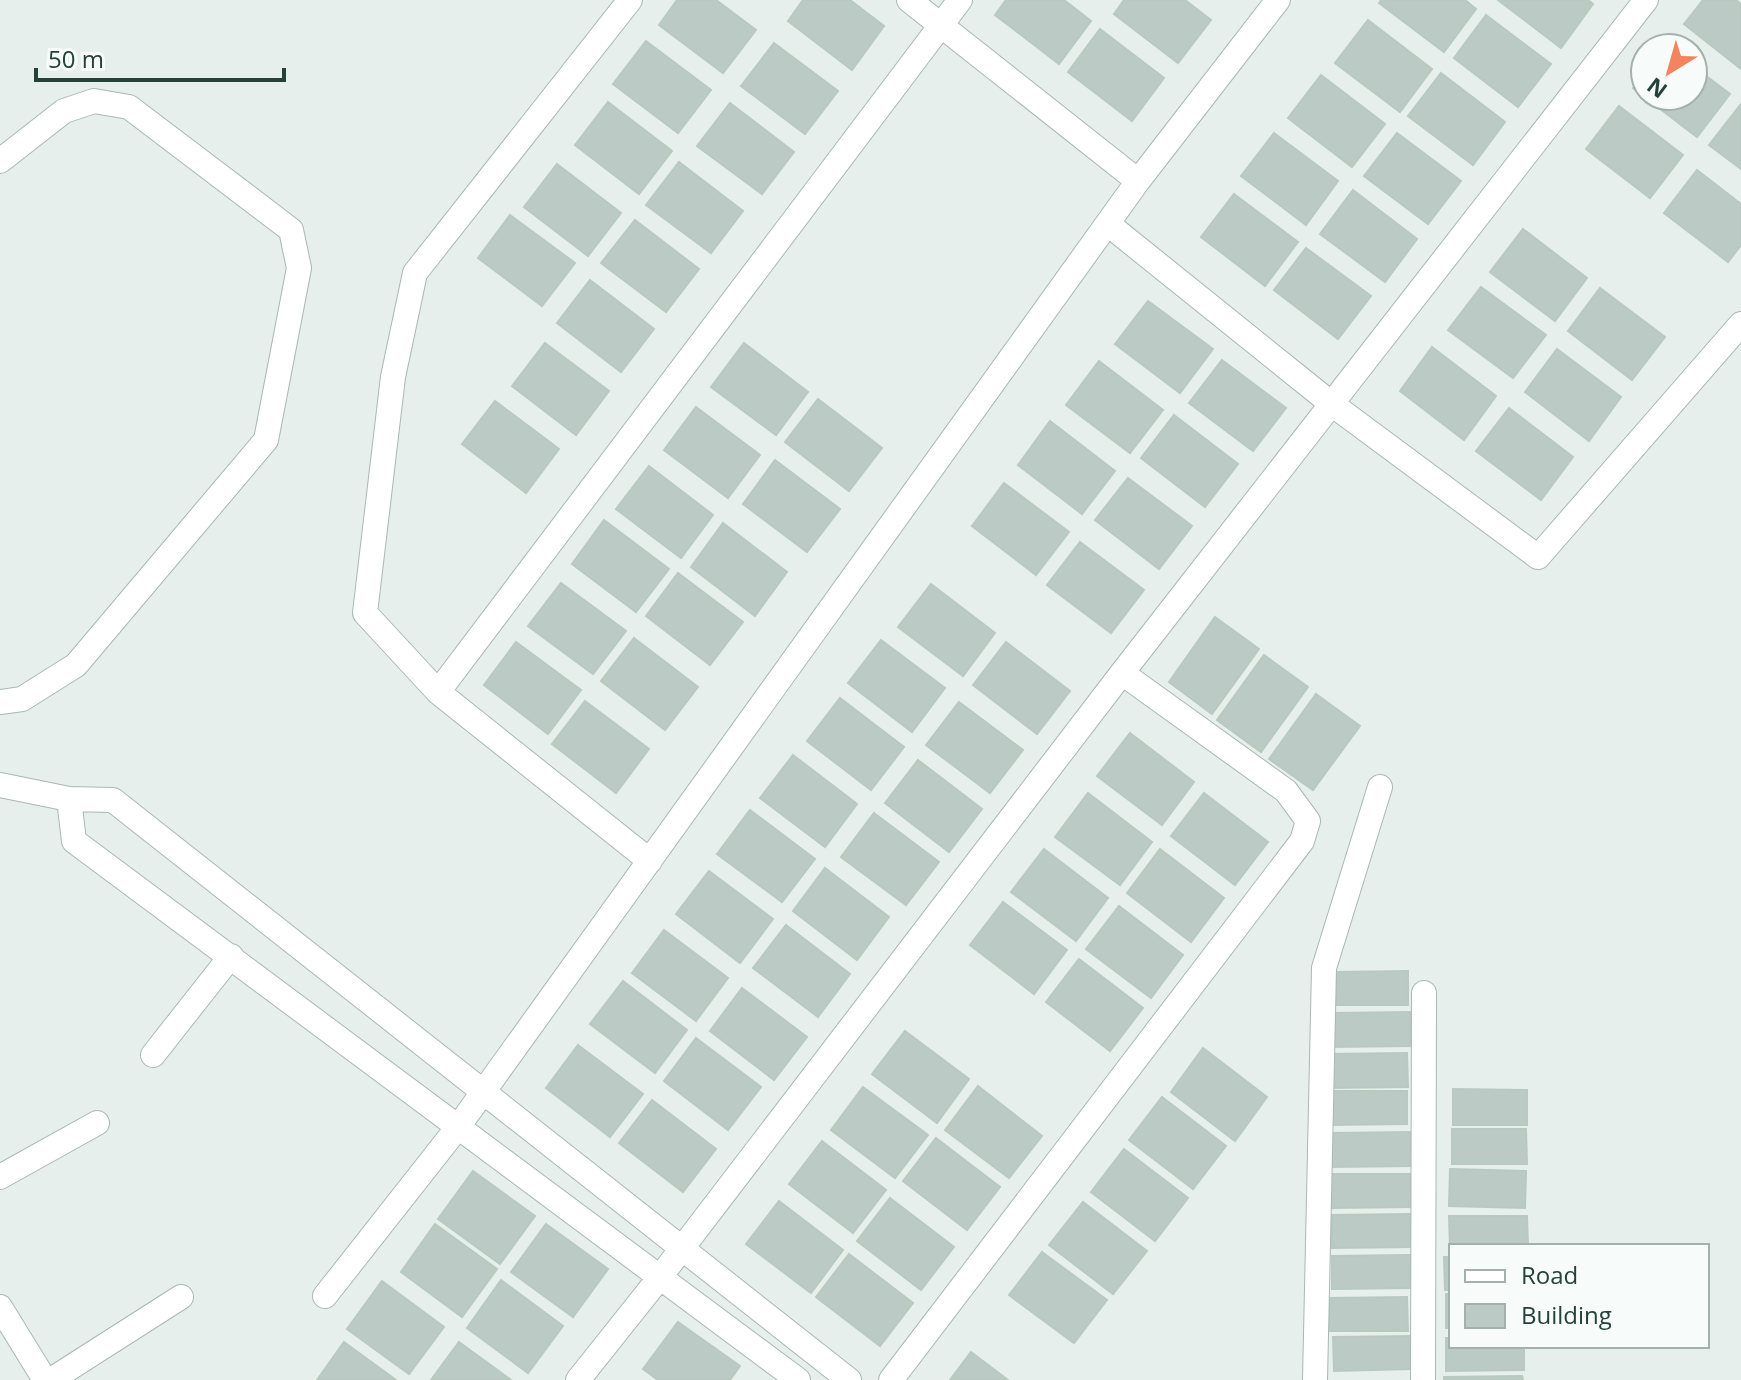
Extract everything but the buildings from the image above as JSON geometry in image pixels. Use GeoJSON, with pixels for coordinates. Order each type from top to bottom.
{"type":"FeatureCollection","features":[{"type":"Feature","properties":{"kind":"street"},"geometry":{"type":"LineString","coordinates":[[630,0],[415,273],[393,377],[365,613],[438,692],[650,861]]}},
{"type":"Feature","properties":{"kind":"street"},"geometry":{"type":"LineString","coordinates":[[909,0],[1138,181]]}},
{"type":"Feature","properties":{"kind":"street"},"geometry":{"type":"LineString","coordinates":[[438,692],[960,0]]}},
{"type":"Feature","properties":{"kind":"street"},"geometry":{"type":"LineString","coordinates":[[325,1296],[458,1127],[1138,181],[1278,0]]}},
{"type":"Feature","properties":{"kind":"street"},"geometry":{"type":"LineString","coordinates":[[578,1380],[682,1249],[1122,673],[1646,0]]}},
{"type":"Feature","properties":{"kind":"street"},"geometry":{"type":"LineString","coordinates":[[0,161],[64,111],[94,101],[129,107],[291,230],[299,268],[266,440],[76,665],[22,699],[0,702]]}},
{"type":"Feature","properties":{"kind":"street"},"geometry":{"type":"LineString","coordinates":[[1108,224],[1333,405],[1538,557],[1741,324]]}},
{"type":"Feature","properties":{"kind":"street"},"geometry":{"type":"LineString","coordinates":[[891,1380],[1302,841],[1308,821],[1286,791],[1122,673]]}},
{"type":"Feature","properties":{"kind":"street"},"geometry":{"type":"LineString","coordinates":[[0,785],[69,799],[113,800],[849,1380]]}},
{"type":"Feature","properties":{"kind":"street"},"geometry":{"type":"LineString","coordinates":[[1315,1380],[1324,968],[1380,787]]}},
{"type":"Feature","properties":{"kind":"street"},"geometry":{"type":"LineString","coordinates":[[69,799],[74,841],[798,1380]]}},
{"type":"Feature","properties":{"kind":"street"},"geometry":{"type":"LineString","coordinates":[[153,1055],[231,956]]}},
{"type":"Feature","properties":{"kind":"street"},"geometry":{"type":"LineString","coordinates":[[1423,1380],[1424,993]]}},
{"type":"Feature","properties":{"kind":"street"},"geometry":{"type":"LineString","coordinates":[[0,1177],[97,1123]]}},
{"type":"Feature","properties":{"kind":"street"},"geometry":{"type":"LineString","coordinates":[[0,1307],[48,1380],[181,1297]]}}]}
